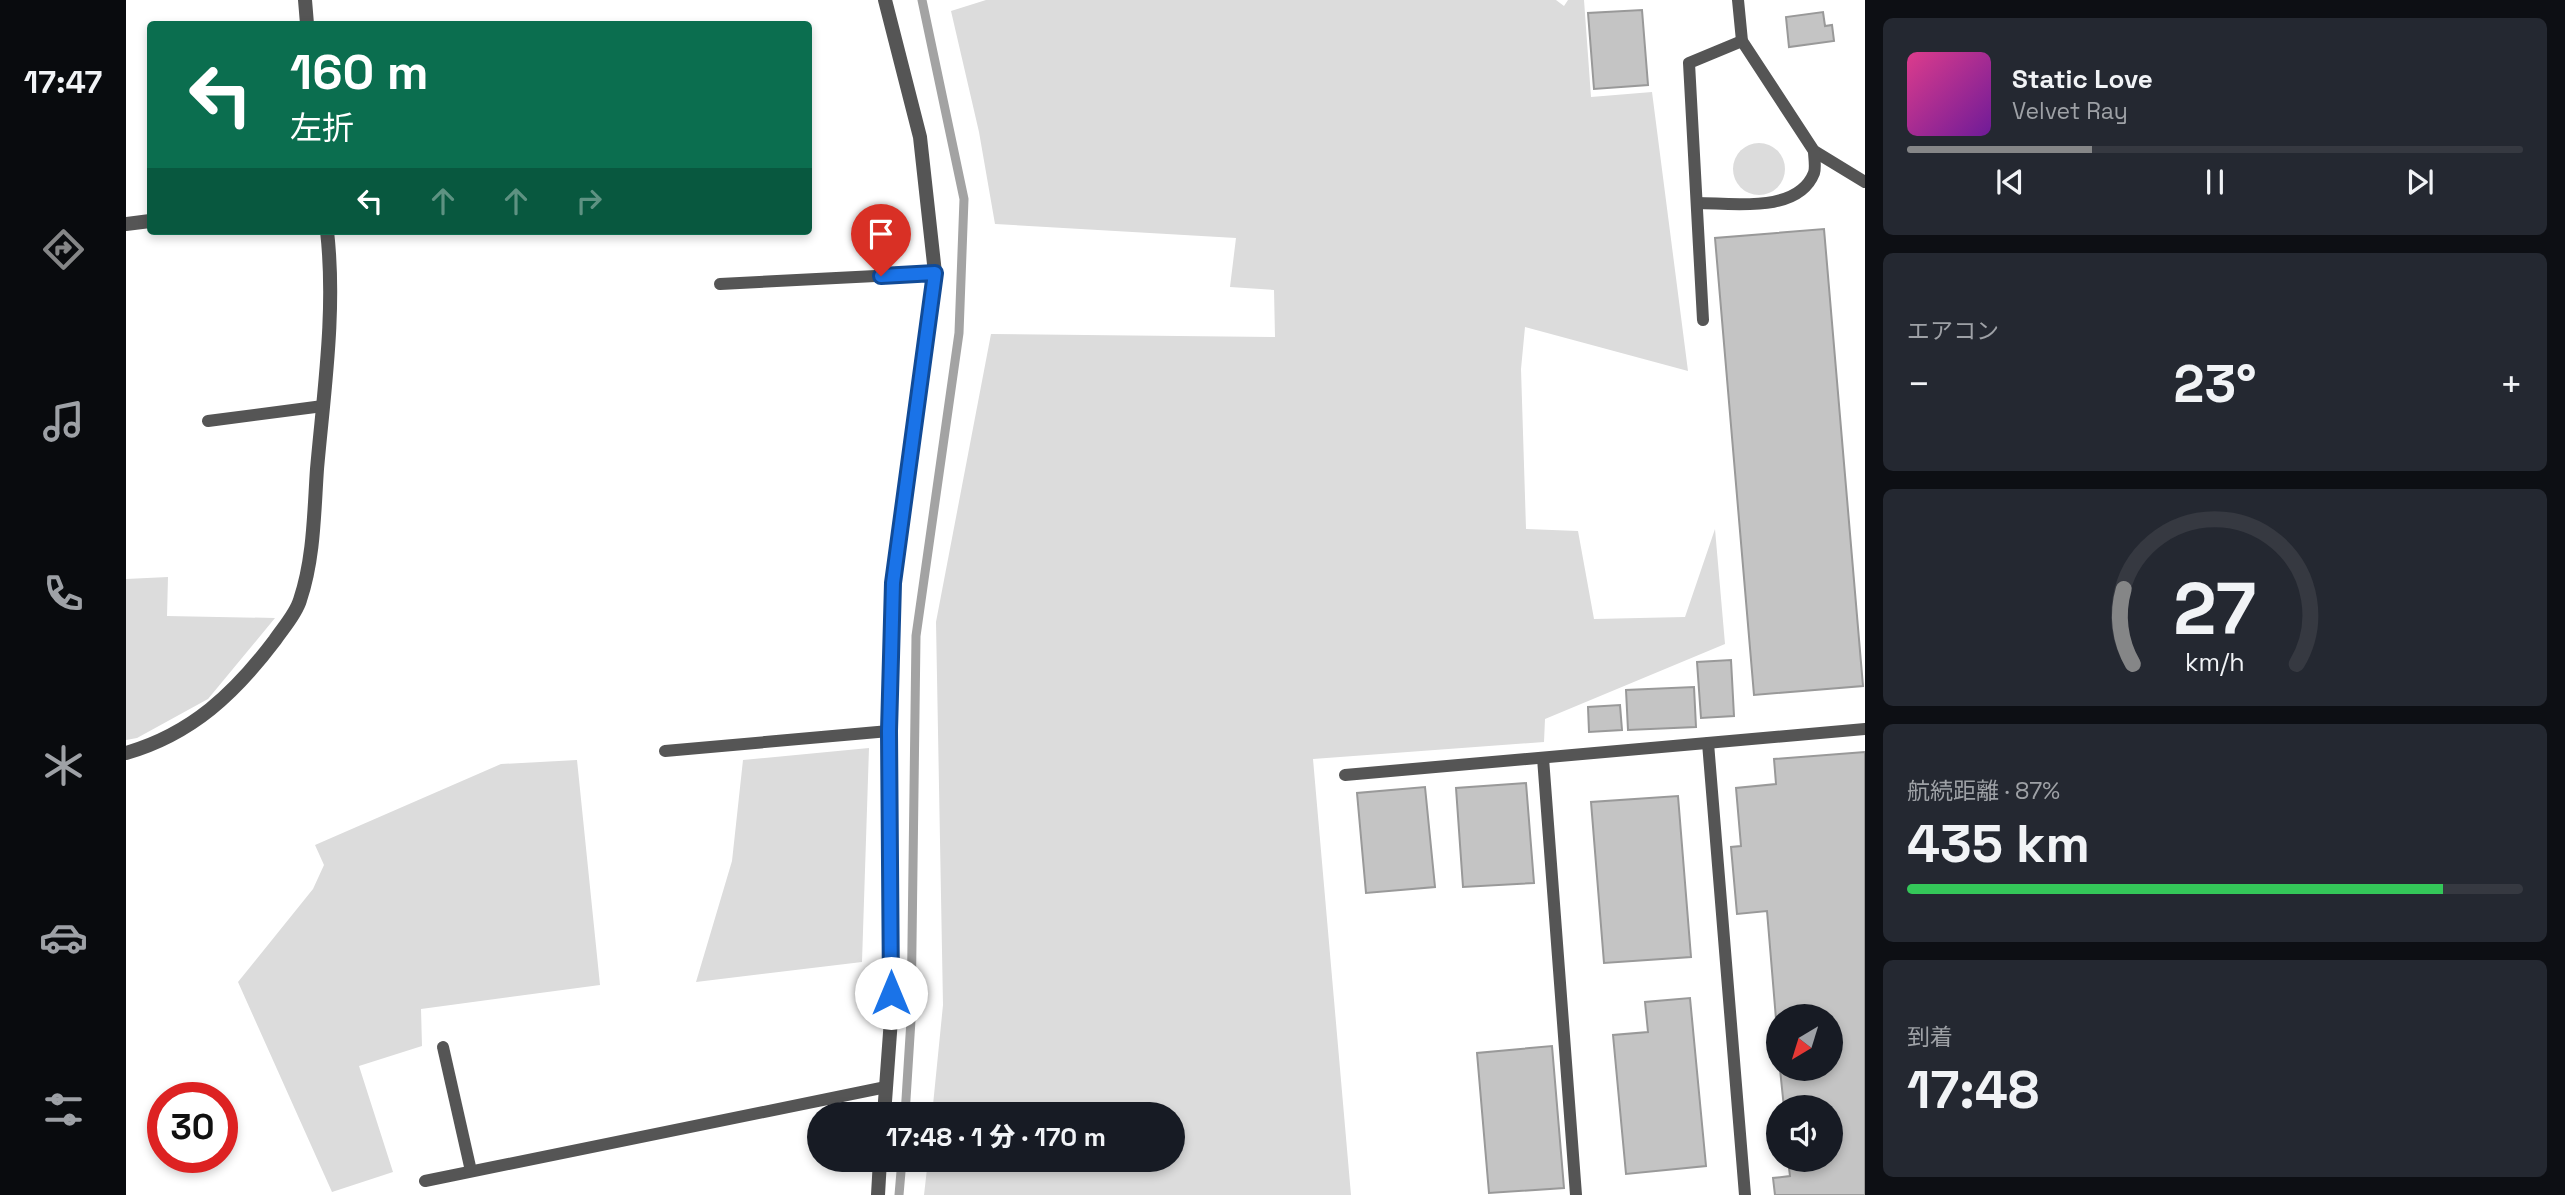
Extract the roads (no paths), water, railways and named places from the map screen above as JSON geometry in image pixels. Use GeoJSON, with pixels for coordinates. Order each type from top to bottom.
{"type":"FeatureCollection","features":[{"type":"Feature","properties":{"kind":"street"},"geometry":{"type":"LineString","coordinates":[[305,0],[307,21]]}},
{"type":"Feature","properties":{"kind":"street"},"geometry":{"type":"LineString","coordinates":[[885,0],[920,137],[935,273],[893,583],[889,731],[891,1019],[885,1102]]}},
{"type":"Feature","properties":{"kind":"street"},"geometry":{"type":"LineString","coordinates":[[126,224],[147,221]]}},
{"type":"Feature","properties":{"kind":"street"},"geometry":{"type":"LineString","coordinates":[[126,753],[140,749],[214,710],[252,670],[300,602],[310,557],[323,406],[331,269],[327,235]]}},
{"type":"Feature","properties":{"kind":"street"},"geometry":{"type":"LineString","coordinates":[[878,1195],[879,1172]]}},
{"type":"Feature","properties":{"kind":"lane"},"geometry":{"type":"LineString","coordinates":[[1738,0],[1742,41],[1814,150],[1865,182]]}},
{"type":"Feature","properties":{"kind":"lane"},"geometry":{"type":"LineString","coordinates":[[1703,320],[1689,63],[1742,41]]}},
{"type":"Feature","properties":{"kind":"lane"},"geometry":{"type":"LineString","coordinates":[[1697,203],[1782,202],[1802,189],[1814,172],[1814,150]]}},
{"type":"Feature","properties":{"kind":"lane"},"geometry":{"type":"LineString","coordinates":[[720,284],[935,273]]}},
{"type":"Feature","properties":{"kind":"lane"},"geometry":{"type":"LineString","coordinates":[[208,421],[323,406]]}},
{"type":"Feature","properties":{"kind":"lane"},"geometry":{"type":"LineString","coordinates":[[1345,775],[1865,729]]}},
{"type":"Feature","properties":{"kind":"lane"},"geometry":{"type":"LineString","coordinates":[[665,751],[889,731]]}},
{"type":"Feature","properties":{"kind":"lane"},"geometry":{"type":"LineString","coordinates":[[1708,743],[1745,1195]]}},
{"type":"Feature","properties":{"kind":"lane"},"geometry":{"type":"LineString","coordinates":[[1543,758],[1576,1195]]}},
{"type":"Feature","properties":{"kind":"lane"},"geometry":{"type":"LineString","coordinates":[[443,1047],[471,1171]]}},
{"type":"Feature","properties":{"kind":"lane"},"geometry":{"type":"LineString","coordinates":[[425,1181],[886,1087]]}},
{"type":"Feature","properties":{"kind":"waterway"},"geometry":{"type":"LineString","coordinates":[[906,1102],[911,1020],[916,636],[959,333],[964,199],[922,0]]}},
{"type":"Feature","properties":{"kind":"waterway"},"geometry":{"type":"LineString","coordinates":[[899,1195],[901,1172]]}}]}
